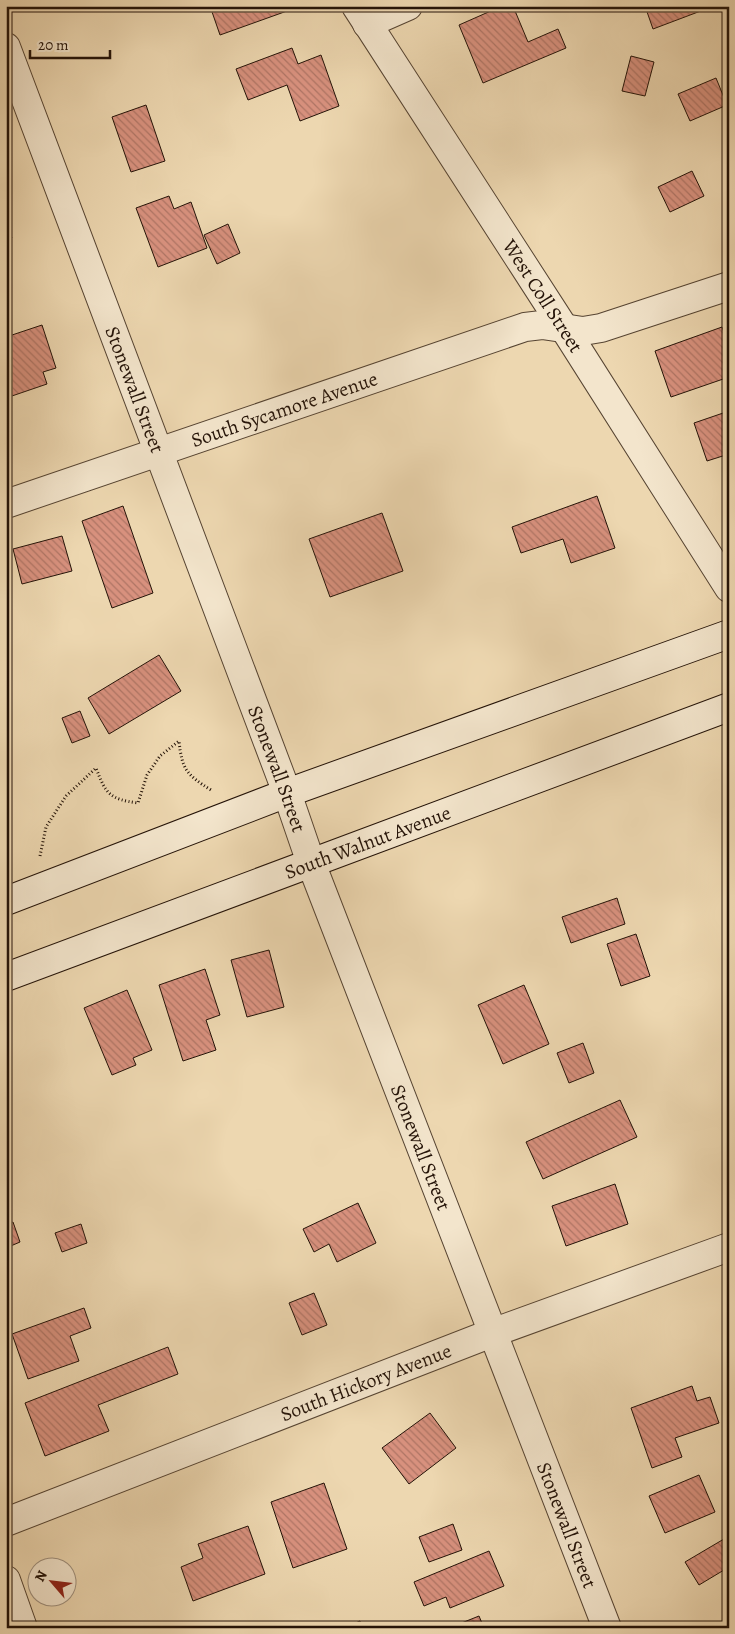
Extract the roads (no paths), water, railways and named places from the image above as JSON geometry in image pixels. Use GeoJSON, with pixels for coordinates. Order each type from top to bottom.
{"type":"FeatureCollection","features":[{"type":"Feature","properties":{"kind":"street"},"geometry":{"type":"LineString","coordinates":[[361,15],[408,6]]}},
{"type":"Feature","properties":{"kind":"street","name":"West Coll Street"},"geometry":{"type":"LineString","coordinates":[[361,15],[564,328],[729,588]]}},
{"type":"Feature","properties":{"kind":"street","name":"Stonewall Street"},"geometry":{"type":"LineString","coordinates":[[6,47],[287,793],[311,863],[607,1628]]}},
{"type":"Feature","properties":{"kind":"street","name":"South Sycamore Avenue"},"geometry":{"type":"LineString","coordinates":[[6,504],[525,327],[542,325],[583,331],[601,328],[729,286]]}},
{"type":"Feature","properties":{"kind":"street"},"geometry":{"type":"LineString","coordinates":[[6,901],[287,793],[729,634]]}},
{"type":"Feature","properties":{"kind":"street","name":"South Walnut Avenue"},"geometry":{"type":"LineString","coordinates":[[6,977],[729,707]]}},
{"type":"Feature","properties":{"kind":"street","name":"South Hickory Avenue"},"geometry":{"type":"LineString","coordinates":[[6,1522],[492,1333],[729,1247]]}},
{"type":"Feature","properties":{"kind":"street"},"geometry":{"type":"LineString","coordinates":[[6,1580],[23,1628]]}}]}
